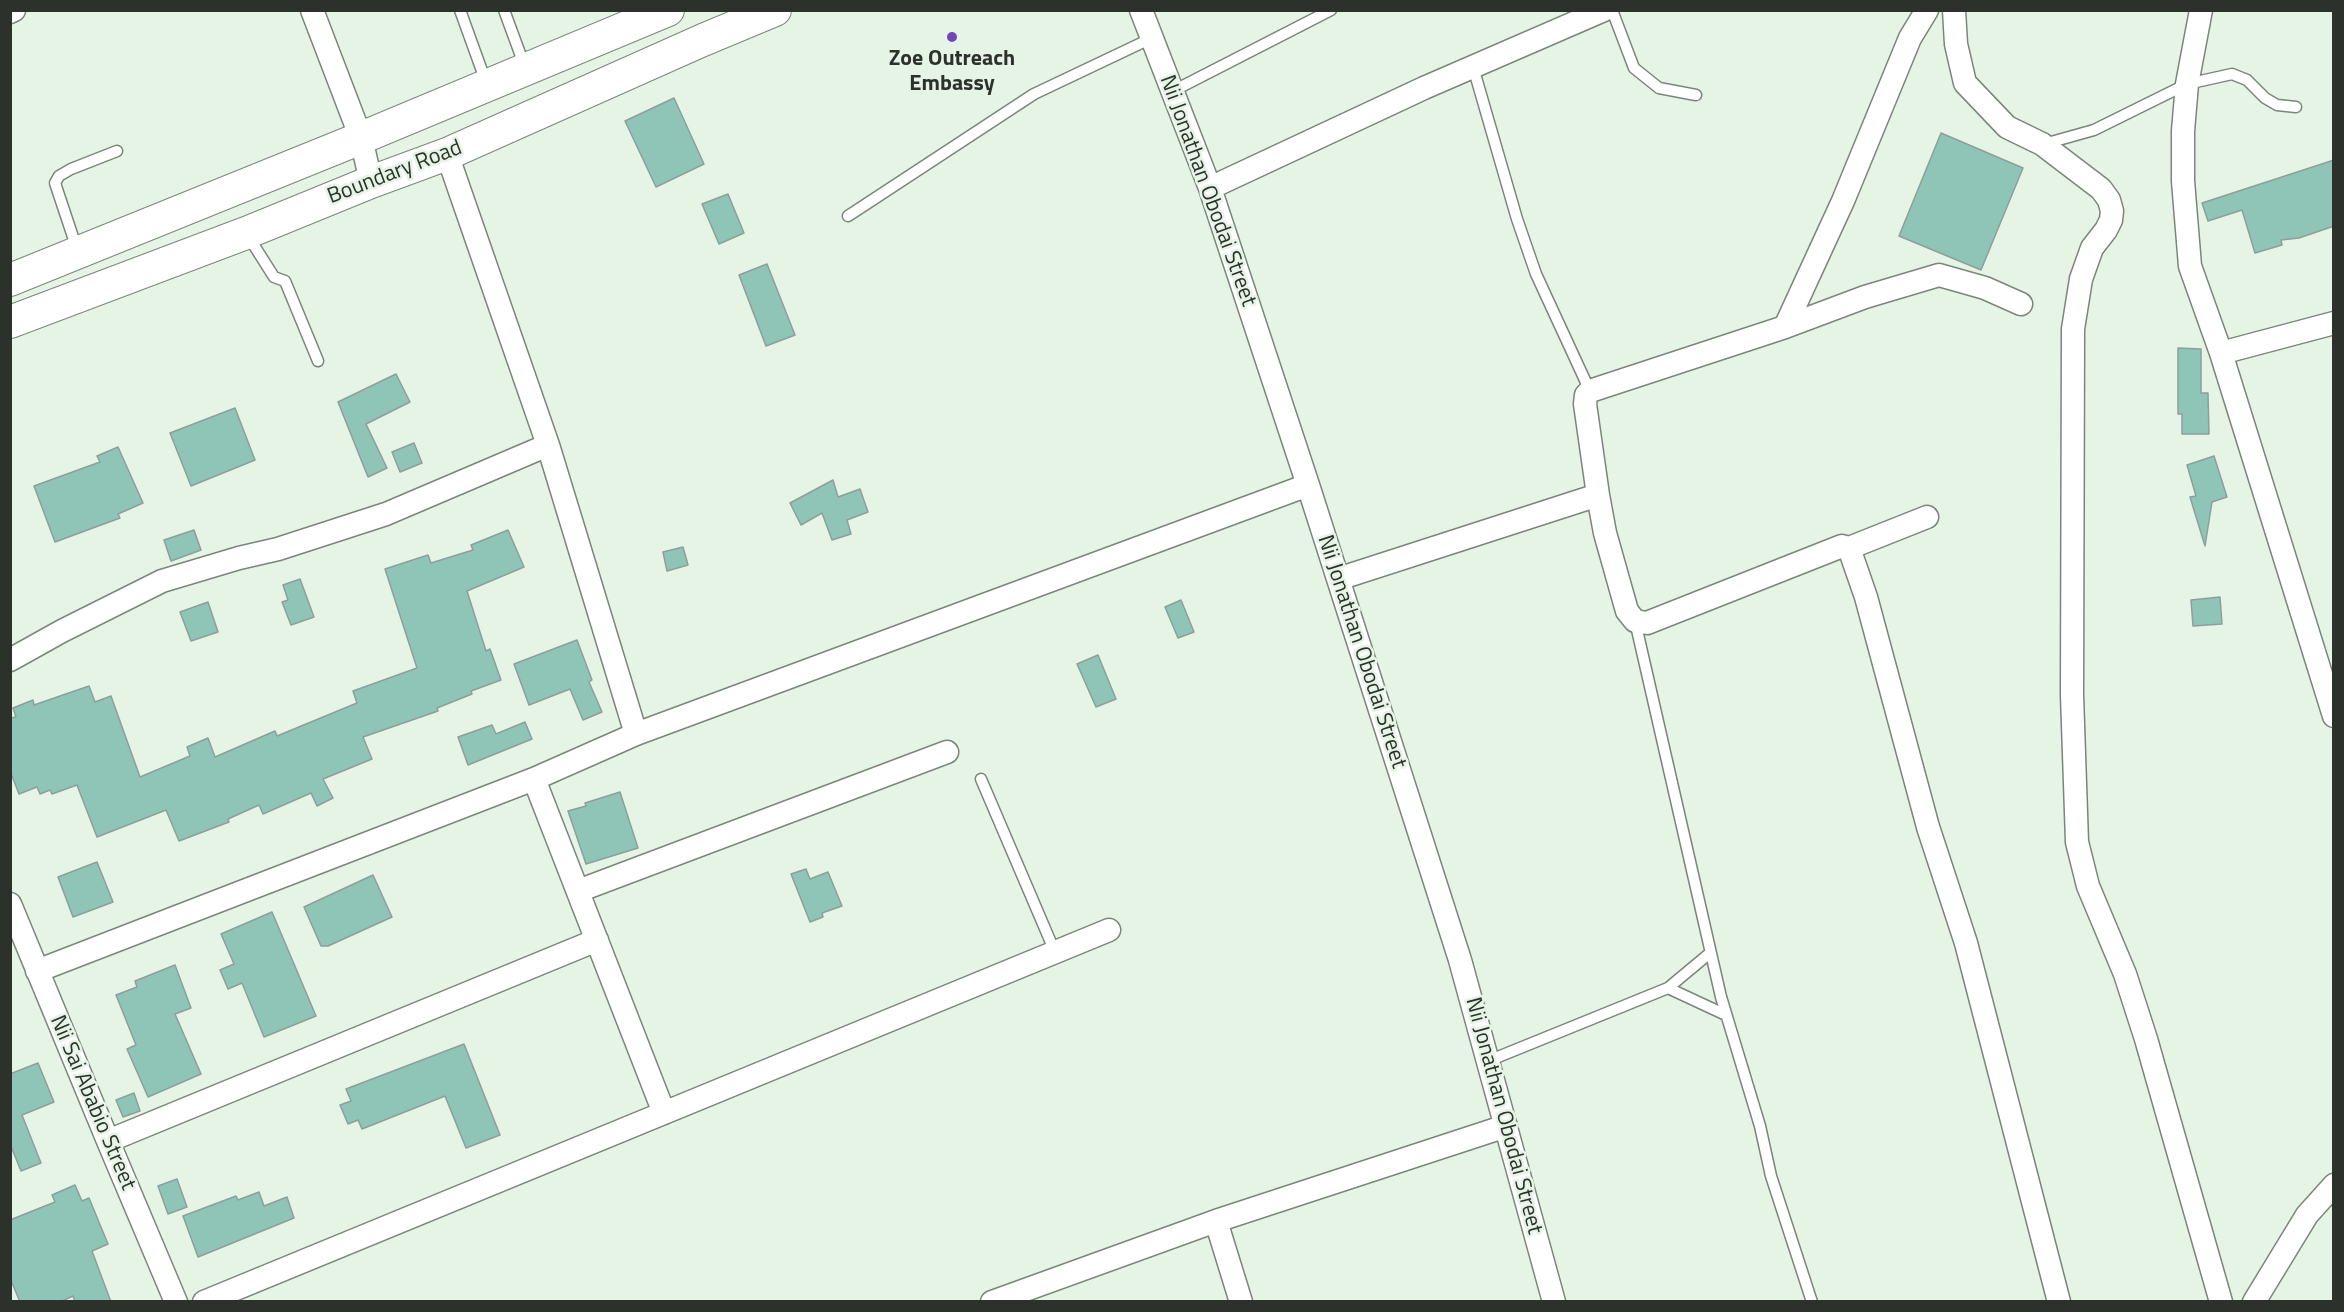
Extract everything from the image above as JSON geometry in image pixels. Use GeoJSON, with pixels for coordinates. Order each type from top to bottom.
{"type":"FeatureCollection","features":[{"type":"Feature","properties":{"kind":"main road","name":"Boundary Road"},"geometry":{"type":"LineString","coordinates":[[10,280],[361,138],[668,10]]}},
{"type":"Feature","properties":{"kind":"main road","name":"Boundary Road"},"geometry":{"type":"LineString","coordinates":[[10,322],[447,154],[775,10]]}},
{"type":"Feature","properties":{"kind":"street"},"geometry":{"type":"LineString","coordinates":[[312,10],[361,138],[371,182]]}},
{"type":"Feature","properties":{"kind":"street","name":"Nii Jonathan Obodai Street"},"geometry":{"type":"LineString","coordinates":[[1141,10],[1210,188],[1460,960],[1554,1302]]}},
{"type":"Feature","properties":{"kind":"street"},"geometry":{"type":"LineString","coordinates":[[1210,188],[1473,67],[1604,10]]}},
{"type":"Feature","properties":{"kind":"street"},"geometry":{"type":"LineString","coordinates":[[1785,327],[1843,201],[1910,38],[1927,10]]}},
{"type":"Feature","properties":{"kind":"street"},"geometry":{"type":"LineString","coordinates":[[1954,10],[1956,44],[1965,83],[2007,127],[2042,144],[2102,189],[2109,200],[2112,211],[2111,220],[2092,248],[2085,269],[2073,329],[2072,695],[2077,842],[2088,886],[2125,974],[2146,1039],[2221,1302]]}},
{"type":"Feature","properties":{"kind":"street"},"geometry":{"type":"LineString","coordinates":[[2201,10],[2187,84],[2183,131],[2183,181],[2190,266],[2221,353],[2334,716]]}},
{"type":"Feature","properties":{"kind":"street"},"geometry":{"type":"LineString","coordinates":[[447,154],[548,445],[636,734]]}},
{"type":"Feature","properties":{"kind":"street"},"geometry":{"type":"LineString","coordinates":[[1928,518],[1849,548],[1842,546],[1647,623],[1635,621],[1627,611],[1605,533],[1585,404],[1586,395],[1590,391],[1785,327],[1865,297],[1939,275],[1985,288],[2021,304]]}},
{"type":"Feature","properties":{"kind":"street"},"geometry":{"type":"LineString","coordinates":[[2221,353],[2334,323]]}},
{"type":"Feature","properties":{"kind":"street"},"geometry":{"type":"LineString","coordinates":[[10,660],[62,631],[162,582],[239,558],[278,549],[386,514],[548,445]]}},
{"type":"Feature","properties":{"kind":"street"},"geometry":{"type":"LineString","coordinates":[[37,971],[534,779],[636,734],[1308,485]]}},
{"type":"Feature","properties":{"kind":"street"},"geometry":{"type":"LineString","coordinates":[[1338,579],[1598,495]]}},
{"type":"Feature","properties":{"kind":"street"},"geometry":{"type":"LineString","coordinates":[[1849,548],[1866,597],[1928,827],[1966,943],[2060,1302]]}},
{"type":"Feature","properties":{"kind":"street"},"geometry":{"type":"LineString","coordinates":[[578,891],[947,752]]}},
{"type":"Feature","properties":{"kind":"street"},"geometry":{"type":"LineString","coordinates":[[534,779],[664,1113]]}},
{"type":"Feature","properties":{"kind":"street","name":"Nii Sai Ababio Street"},"geometry":{"type":"LineString","coordinates":[[10,904],[176,1302]]}},
{"type":"Feature","properties":{"kind":"street"},"geometry":{"type":"LineString","coordinates":[[204,1302],[1109,930]]}},
{"type":"Feature","properties":{"kind":"street"},"geometry":{"type":"LineString","coordinates":[[108,1141],[597,939]]}},
{"type":"Feature","properties":{"kind":"street"},"geometry":{"type":"LineString","coordinates":[[992,1302],[1216,1221],[1506,1126]]}},
{"type":"Feature","properties":{"kind":"street"},"geometry":{"type":"LineString","coordinates":[[2254,1302],[2307,1215],[2334,1185]]}},
{"type":"Feature","properties":{"kind":"street"},"geometry":{"type":"LineString","coordinates":[[1216,1221],[1241,1302]]}},
{"type":"Feature","properties":{"kind":"lane"},"geometry":{"type":"LineString","coordinates":[[460,10],[487,86]]}},
{"type":"Feature","properties":{"kind":"lane"},"geometry":{"type":"LineString","coordinates":[[504,10],[526,69]]}},
{"type":"Feature","properties":{"kind":"lane"},"geometry":{"type":"LineString","coordinates":[[1173,91],[1331,10]]}},
{"type":"Feature","properties":{"kind":"lane"},"geometry":{"type":"LineString","coordinates":[[1612,10],[1635,68],[1659,88],[1696,95]]}},
{"type":"Feature","properties":{"kind":"lane"},"geometry":{"type":"LineString","coordinates":[[848,216],[1034,94],[1152,38]]}},
{"type":"Feature","properties":{"kind":"lane"},"geometry":{"type":"LineString","coordinates":[[1473,67],[1517,219],[1536,274],[1590,391]]}},
{"type":"Feature","properties":{"kind":"lane"},"geometry":{"type":"LineString","coordinates":[[2042,144],[2094,129],[2187,84],[2232,74],[2247,80],[2265,98],[2277,105],[2296,107]]}},
{"type":"Feature","properties":{"kind":"lane"},"geometry":{"type":"LineString","coordinates":[[78,252],[55,183],[59,176],[71,169],[117,151]]}},
{"type":"Feature","properties":{"kind":"lane"},"geometry":{"type":"LineString","coordinates":[[246,233],[274,277],[285,281],[318,361]]}},
{"type":"Feature","properties":{"kind":"lane"},"geometry":{"type":"LineString","coordinates":[[1635,621],[1726,1015],[1760,1126],[1771,1176],[1812,1302]]}},
{"type":"Feature","properties":{"kind":"lane"},"geometry":{"type":"LineString","coordinates":[[981,778],[1055,952]]}},
{"type":"Feature","properties":{"kind":"lane"},"geometry":{"type":"LineString","coordinates":[[1488,1061],[1668,988],[1710,953]]}},
{"type":"Feature","properties":{"kind":"lane"},"geometry":{"type":"LineString","coordinates":[[1668,988],[1726,1015]]}},
{"type":"Feature","properties":{"kind":"building"},"geometry":{"type":"Polygon","coordinates":[[[674,98],[704,164],[656,187],[625,121],[674,98]]]}},
{"type":"Feature","properties":{"kind":"building"},"geometry":{"type":"Polygon","coordinates":[[[1941,133],[2023,168],[1981,270],[1899,236],[1941,133]]]}},
{"type":"Feature","properties":{"kind":"building"},"geometry":{"type":"Polygon","coordinates":[[[2334,160],[2334,226],[2299,238],[2281,240],[2282,245],[2255,253],[2242,210],[2208,221],[2202,203],[2334,160]]]}},
{"type":"Feature","properties":{"kind":"building"},"geometry":{"type":"Polygon","coordinates":[[[728,194],[744,233],[719,244],[702,204],[728,194]]]}},
{"type":"Feature","properties":{"kind":"building"},"geometry":{"type":"Polygon","coordinates":[[[767,264],[795,335],[766,346],[739,275],[767,264]]]}},
{"type":"Feature","properties":{"kind":"building"},"geometry":{"type":"Polygon","coordinates":[[[2178,348],[2201,349],[2201,393],[2208,393],[2209,434],[2182,434],[2182,414],[2178,414],[2178,348]]]}},
{"type":"Feature","properties":{"kind":"building"},"geometry":{"type":"Polygon","coordinates":[[[396,374],[410,402],[366,424],[387,468],[368,477],[338,402],[396,374]]]}},
{"type":"Feature","properties":{"kind":"building"},"geometry":{"type":"Polygon","coordinates":[[[235,408],[255,460],[191,486],[170,433],[235,408]]]}},
{"type":"Feature","properties":{"kind":"building"},"geometry":{"type":"Polygon","coordinates":[[[414,443],[422,463],[400,472],[392,452],[414,443]]]}},
{"type":"Feature","properties":{"kind":"building"},"geometry":{"type":"Polygon","coordinates":[[[118,447],[143,503],[118,514],[120,518],[55,542],[34,486],[100,462],[97,456],[118,447]]]}},
{"type":"Feature","properties":{"kind":"building"},"geometry":{"type":"Polygon","coordinates":[[[2214,456],[2227,497],[2212,502],[2205,546],[2190,497],[2196,496],[2187,465],[2214,456]]]}},
{"type":"Feature","properties":{"kind":"building"},"geometry":{"type":"Polygon","coordinates":[[[833,480],[838,497],[860,489],[868,512],[847,520],[851,534],[832,540],[822,513],[801,525],[790,503],[833,480]]]}},
{"type":"Feature","properties":{"kind":"building"},"geometry":{"type":"Polygon","coordinates":[[[194,530],[201,550],[171,561],[164,540],[194,530]]]}},
{"type":"Feature","properties":{"kind":"building"},"geometry":{"type":"Polygon","coordinates":[[[508,530],[524,567],[467,591],[486,651],[490,649],[501,680],[471,691],[472,694],[437,708],[438,711],[363,737],[372,759],[323,779],[333,798],[317,806],[311,793],[263,814],[259,805],[228,819],[229,822],[179,841],[166,810],[97,837],[77,785],[52,794],[50,790],[40,794],[37,787],[19,794],[10,771],[10,718],[16,717],[13,708],[33,700],[34,705],[89,686],[95,702],[111,696],[140,777],[190,756],[187,747],[208,738],[215,757],[275,731],[277,736],[357,703],[353,691],[417,668],[385,569],[428,555],[431,563],[473,550],[471,545],[508,530]]]}},
{"type":"Feature","properties":{"kind":"building"},"geometry":{"type":"Polygon","coordinates":[[[683,547],[688,565],[667,571],[663,552],[683,547]]]}},
{"type":"Feature","properties":{"kind":"building"},"geometry":{"type":"Polygon","coordinates":[[[300,579],[314,617],[291,625],[282,602],[288,600],[283,585],[300,579]]]}},
{"type":"Feature","properties":{"kind":"building"},"geometry":{"type":"Polygon","coordinates":[[[2220,597],[2222,624],[2193,626],[2191,600],[2220,597]]]}},
{"type":"Feature","properties":{"kind":"building"},"geometry":{"type":"Polygon","coordinates":[[[1181,600],[1194,632],[1178,638],[1165,607],[1181,600]]]}},
{"type":"Feature","properties":{"kind":"building"},"geometry":{"type":"Polygon","coordinates":[[[208,602],[218,632],[191,641],[180,612],[208,602]]]}},
{"type":"Feature","properties":{"kind":"building"},"geometry":{"type":"Polygon","coordinates":[[[577,640],[592,680],[589,682],[602,712],[583,720],[570,689],[529,705],[514,664],[577,640]]]}},
{"type":"Feature","properties":{"kind":"building"},"geometry":{"type":"Polygon","coordinates":[[[1098,655],[1116,699],[1096,707],[1077,664],[1098,655]]]}},
{"type":"Feature","properties":{"kind":"building"},"geometry":{"type":"Polygon","coordinates":[[[525,722],[532,739],[468,765],[458,737],[492,725],[496,734],[525,722]]]}},
{"type":"Feature","properties":{"kind":"building"},"geometry":{"type":"Polygon","coordinates":[[[620,792],[638,848],[586,864],[568,811],[620,792]]]}},
{"type":"Feature","properties":{"kind":"building"},"geometry":{"type":"Polygon","coordinates":[[[97,862],[113,902],[73,917],[58,877],[97,862]]]}},
{"type":"Feature","properties":{"kind":"building"},"geometry":{"type":"Polygon","coordinates":[[[806,869],[810,879],[828,872],[842,906],[822,913],[823,917],[810,922],[791,874],[806,869]]]}},
{"type":"Feature","properties":{"kind":"building"},"geometry":{"type":"Polygon","coordinates":[[[373,875],[392,917],[328,946],[321,946],[304,907],[373,875]]]}},
{"type":"Feature","properties":{"kind":"building"},"geometry":{"type":"Polygon","coordinates":[[[272,912],[316,1016],[264,1037],[242,983],[228,989],[220,970],[234,964],[221,934],[272,912]]]}},
{"type":"Feature","properties":{"kind":"building"},"geometry":{"type":"Polygon","coordinates":[[[175,965],[191,1008],[175,1014],[201,1074],[148,1097],[127,1049],[136,1045],[116,995],[137,987],[135,981],[175,965]]]}},
{"type":"Feature","properties":{"kind":"building"},"geometry":{"type":"Polygon","coordinates":[[[464,1044],[500,1135],[466,1148],[445,1096],[362,1129],[358,1120],[348,1124],[340,1105],[351,1101],[346,1089],[464,1044]]]}},
{"type":"Feature","properties":{"kind":"building"},"geometry":{"type":"Polygon","coordinates":[[[38,1063],[54,1102],[22,1115],[41,1163],[21,1171],[10,1144],[10,1074],[38,1063]]]}},
{"type":"Feature","properties":{"kind":"building"},"geometry":{"type":"Polygon","coordinates":[[[134,1093],[140,1111],[123,1117],[116,1100],[134,1093]]]}},
{"type":"Feature","properties":{"kind":"building"},"geometry":{"type":"Polygon","coordinates":[[[177,1179],[187,1207],[168,1214],[158,1186],[177,1179]]]}},
{"type":"Feature","properties":{"kind":"building"},"geometry":{"type":"Polygon","coordinates":[[[75,1185],[82,1201],[89,1198],[108,1244],[92,1251],[111,1302],[75,1302],[73,1296],[60,1302],[20,1302],[10,1278],[10,1220],[55,1202],[52,1195],[75,1185]]]}},
{"type":"Feature","properties":{"kind":"building"},"geometry":{"type":"Polygon","coordinates":[[[259,1192],[264,1206],[287,1197],[294,1218],[198,1257],[183,1216],[236,1196],[238,1200],[259,1192]]]}},
{"type":"Feature","properties":{"kind":"place","name":"Zoe Outreach Embassy"},"geometry":{"type":"Point","coordinates":[952,37]}}]}
